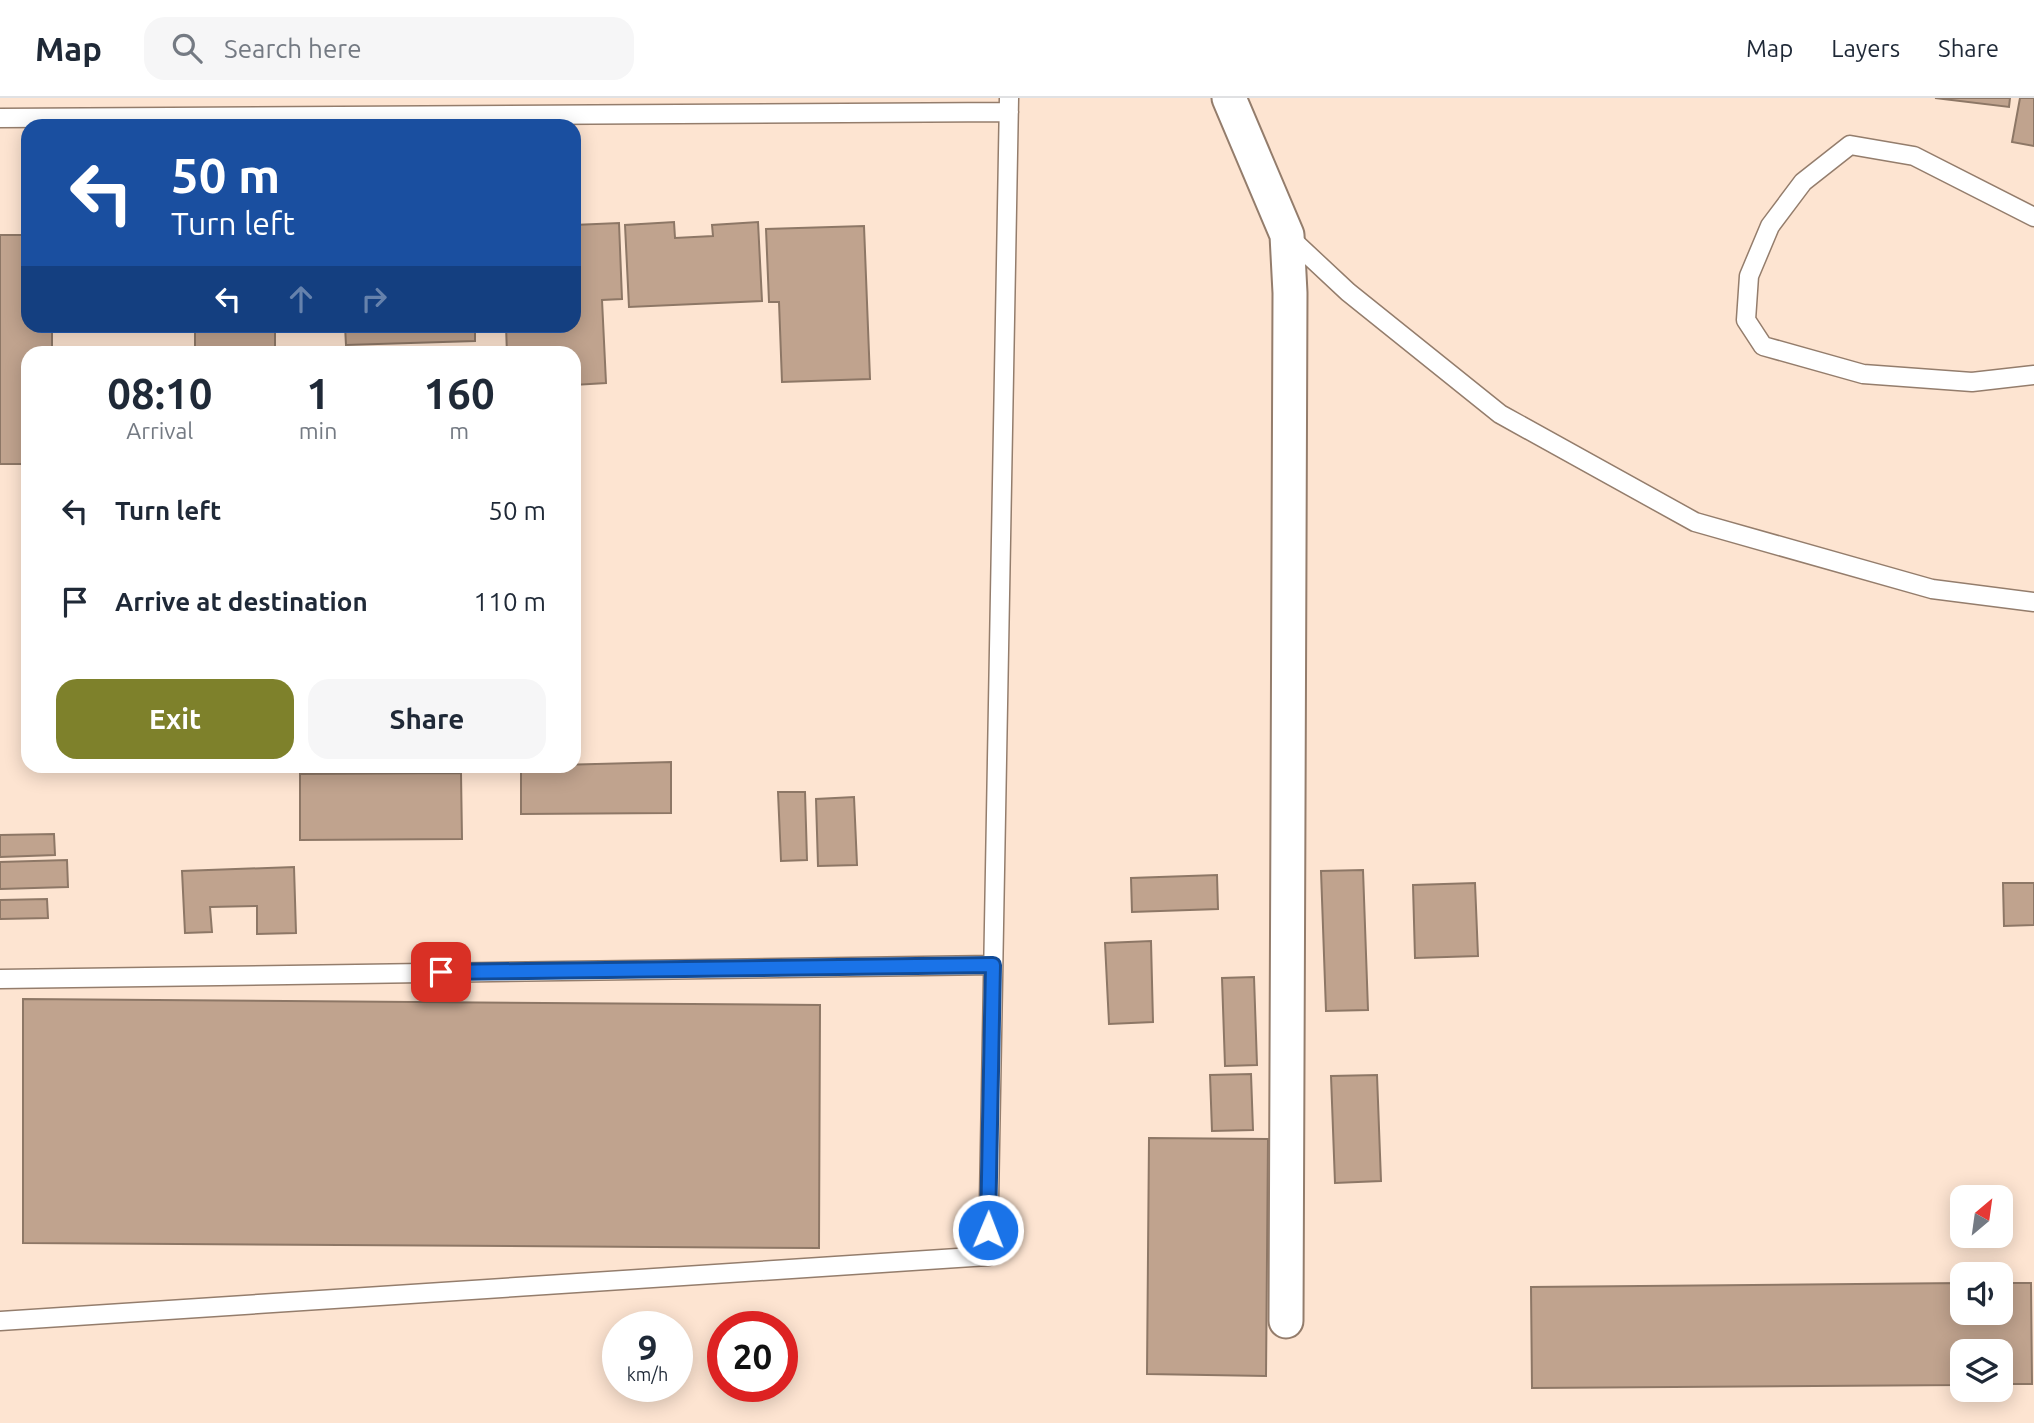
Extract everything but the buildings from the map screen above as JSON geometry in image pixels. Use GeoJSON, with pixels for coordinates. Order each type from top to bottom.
{"type":"FeatureCollection","features":[{"type":"Feature","properties":{"kind":"street"},"geometry":{"type":"LineString","coordinates":[[1228,98],[1287,235],[1290,293],[1286,1321]]}},
{"type":"Feature","properties":{"kind":"lane"},"geometry":{"type":"LineString","coordinates":[[0,118],[1009,105],[988,1256],[0,1321]]}},
{"type":"Feature","properties":{"kind":"lane"},"geometry":{"type":"LineString","coordinates":[[2034,217],[1914,156],[1850,145],[1803,182],[1770,226],[1749,276],[1746,320],[1763,346],[1863,374],[1972,382],[2034,375]]}},
{"type":"Feature","properties":{"kind":"lane"},"geometry":{"type":"LineString","coordinates":[[1287,235],[1348,292],[1500,414],[1695,522],[1932,589],[2034,602]]}},
{"type":"Feature","properties":{"kind":"lane"},"geometry":{"type":"LineString","coordinates":[[0,979],[993,965]]}},
{"type":"Feature","properties":{"kind":"route"},"geometry":{"type":"LineString","coordinates":[[441,972],[993,965],[988,1230]]}}]}
